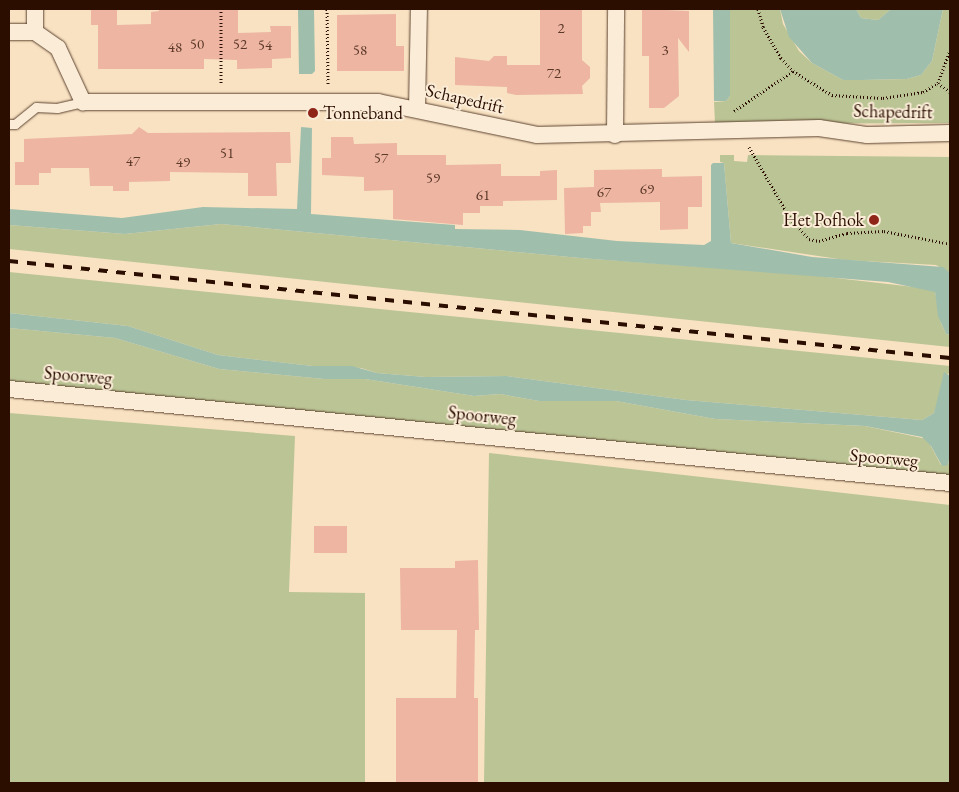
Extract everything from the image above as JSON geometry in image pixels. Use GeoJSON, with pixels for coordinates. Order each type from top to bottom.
{"type":"FeatureCollection","features":[{"type":"Feature","properties":{"kind":"street"},"geometry":{"type":"LineString","coordinates":[[35,9],[35,32]]}},
{"type":"Feature","properties":{"kind":"street"},"geometry":{"type":"LineString","coordinates":[[417,108],[419,9]]}},
{"type":"Feature","properties":{"kind":"street"},"geometry":{"type":"LineString","coordinates":[[614,135],[616,9]]}},
{"type":"Feature","properties":{"kind":"street"},"geometry":{"type":"LineString","coordinates":[[9,32],[35,32],[58,48],[83,102]]}},
{"type":"Feature","properties":{"kind":"street","name":"Schapedrift"},"geometry":{"type":"LineString","coordinates":[[83,102],[378,102],[417,108],[537,135],[614,135],[819,128],[867,135],[950,133]]}},
{"type":"Feature","properties":{"kind":"street","name":"Spoorweg"},"geometry":{"type":"LineString","coordinates":[[9,390],[950,483]]}},
{"type":"Feature","properties":{"kind":"lane"},"geometry":{"type":"LineString","coordinates":[[9,124],[15,124],[36,107],[57,108],[83,102]]}},
{"type":"Feature","properties":{"kind":"path"},"geometry":{"type":"LineString","coordinates":[[221,9],[221,101]]}},
{"type":"Feature","properties":{"kind":"path"},"geometry":{"type":"LineString","coordinates":[[328,9],[328,101]]}},
{"type":"Feature","properties":{"kind":"path"},"geometry":{"type":"LineString","coordinates":[[758,9],[772,44],[793,72],[818,88],[846,97],[912,95],[938,83],[950,50]]}},
{"type":"Feature","properties":{"kind":"path"},"geometry":{"type":"LineString","coordinates":[[729,113],[793,72]]}},
{"type":"Feature","properties":{"kind":"path"},"geometry":{"type":"LineString","coordinates":[[938,83],[950,92]]}},
{"type":"Feature","properties":{"kind":"path"},"geometry":{"type":"LineString","coordinates":[[742,130],[755,160],[785,210],[809,239],[819,241],[846,233],[884,231],[950,244]]}},
{"type":"Feature","properties":{"kind":"shaded area"},"geometry":{"type":"Polygon","coordinates":[[[298,9],[314,9],[315,71],[312,74],[299,74],[298,9]]]}},
{"type":"Feature","properties":{"kind":"shaded area"},"geometry":{"type":"Polygon","coordinates":[[[713,9],[730,9],[730,96],[726,101],[714,101],[713,9]]]}},
{"type":"Feature","properties":{"kind":"shaded area"},"geometry":{"type":"Polygon","coordinates":[[[730,9],[780,9],[783,24],[799,51],[812,63],[843,80],[862,80],[907,79],[921,75],[932,61],[943,9],[950,9],[950,123],[715,124],[714,102],[726,101],[730,96],[730,9]]]}},
{"type":"Feature","properties":{"kind":"shaded area"},"geometry":{"type":"Polygon","coordinates":[[[780,9],[856,9],[861,18],[878,20],[891,9],[943,9],[932,61],[921,75],[907,79],[843,80],[812,63],[789,37],[780,9]]]}},
{"type":"Feature","properties":{"kind":"shaded area"},"geometry":{"type":"Polygon","coordinates":[[[856,9],[891,9],[878,20],[861,18],[856,9]]]}},
{"type":"Feature","properties":{"kind":"shaded area"},"geometry":{"type":"Polygon","coordinates":[[[301,127],[312,128],[311,214],[455,225],[455,229],[520,230],[617,241],[704,245],[711,241],[711,165],[713,163],[724,163],[731,243],[812,257],[943,267],[950,273],[950,335],[946,334],[938,316],[935,292],[888,282],[580,258],[221,224],[125,234],[9,225],[9,209],[122,218],[203,207],[297,209],[301,127]]]}},
{"type":"Feature","properties":{"kind":"shaded area"},"geometry":{"type":"Polygon","coordinates":[[[720,155],[734,155],[734,161],[747,162],[748,155],[950,157],[950,273],[936,265],[845,260],[731,243],[724,163],[720,162],[720,155]]]}},
{"type":"Feature","properties":{"kind":"shaded area"},"geometry":{"type":"Polygon","coordinates":[[[221,224],[580,258],[801,274],[931,289],[935,292],[941,323],[946,334],[950,335],[950,347],[9,249],[9,225],[125,234],[221,224]]]}},
{"type":"Feature","properties":{"kind":"shaded area"},"geometry":{"type":"Polygon","coordinates":[[[9,272],[950,366],[950,376],[948,373],[934,413],[922,420],[686,400],[507,376],[426,377],[377,373],[361,368],[313,366],[218,355],[128,326],[9,313],[9,272]]]}},
{"type":"Feature","properties":{"kind":"shaded area"},"geometry":{"type":"Polygon","coordinates":[[[9,313],[128,326],[218,355],[313,366],[352,366],[377,373],[426,377],[507,376],[686,400],[922,420],[934,413],[944,372],[950,376],[950,454],[948,465],[942,466],[931,446],[922,437],[865,426],[715,419],[616,401],[539,401],[500,394],[474,396],[365,379],[324,379],[219,369],[115,338],[9,328],[9,313]]]}},
{"type":"Feature","properties":{"kind":"shaded area"},"geometry":{"type":"Polygon","coordinates":[[[9,328],[115,338],[219,369],[324,379],[365,379],[474,396],[500,394],[539,401],[616,401],[715,419],[865,426],[927,439],[941,465],[948,465],[950,454],[950,476],[9,381],[9,328]]]}},
{"type":"Feature","properties":{"kind":"shaded area"},"geometry":{"type":"Polygon","coordinates":[[[9,413],[295,436],[289,592],[365,593],[365,783],[9,783],[9,413]]]}},
{"type":"Feature","properties":{"kind":"shaded area"},"geometry":{"type":"Polygon","coordinates":[[[489,453],[950,505],[950,783],[484,783],[489,453]]]}},
{"type":"Feature","properties":{"kind":"building"},"geometry":{"type":"Polygon","coordinates":[[[91,9],[117,9],[117,25],[151,24],[151,12],[159,11],[159,9],[238,9],[238,33],[271,32],[270,26],[291,26],[291,58],[272,59],[272,68],[237,69],[237,60],[204,59],[204,69],[98,69],[98,25],[91,25],[91,9]]]}},
{"type":"Feature","properties":{"kind":"building"},"geometry":{"type":"Polygon","coordinates":[[[582,9],[582,60],[590,67],[590,78],[582,86],[583,94],[516,95],[507,93],[507,87],[455,85],[455,57],[489,61],[494,56],[507,56],[507,65],[540,65],[540,10],[582,9]]]}},
{"type":"Feature","properties":{"kind":"building"},"geometry":{"type":"Polygon","coordinates":[[[642,9],[689,11],[689,52],[678,38],[679,96],[664,108],[649,108],[649,56],[642,56],[642,9]]]}},
{"type":"Feature","properties":{"kind":"building"},"geometry":{"type":"Polygon","coordinates":[[[396,14],[396,46],[404,46],[404,71],[337,71],[337,15],[396,14]]]}},
{"type":"Feature","properties":{"kind":"building"},"geometry":{"type":"Polygon","coordinates":[[[139,127],[148,133],[290,132],[291,163],[276,163],[277,196],[248,196],[248,173],[170,172],[170,181],[129,182],[129,191],[113,191],[113,186],[90,186],[89,168],[51,168],[51,173],[39,173],[39,185],[15,185],[15,162],[24,162],[24,139],[132,134],[139,127]]]}},
{"type":"Feature","properties":{"kind":"building"},"geometry":{"type":"Polygon","coordinates":[[[331,137],[353,137],[354,144],[397,143],[397,155],[446,155],[446,165],[501,164],[501,176],[540,176],[540,171],[557,170],[557,200],[503,201],[503,206],[480,206],[480,213],[463,213],[463,225],[393,219],[393,190],[364,191],[364,177],[322,175],[322,158],[331,158],[331,137]]]}},
{"type":"Feature","properties":{"kind":"building"},"geometry":{"type":"Polygon","coordinates":[[[662,169],[662,177],[702,176],[702,207],[688,207],[688,229],[660,230],[660,202],[600,203],[601,212],[591,212],[591,226],[583,226],[583,233],[565,234],[564,188],[594,187],[594,170],[662,169]]]}},
{"type":"Feature","properties":{"kind":"building"},"geometry":{"type":"Polygon","coordinates":[[[314,526],[347,526],[347,553],[314,553],[314,526]]]}},
{"type":"Feature","properties":{"kind":"building"},"geometry":{"type":"Polygon","coordinates":[[[478,560],[479,630],[475,630],[474,698],[478,698],[478,783],[396,783],[396,698],[456,698],[457,630],[401,630],[400,568],[455,568],[455,561],[478,560]]]}},
{"type":"Feature","properties":{"kind":"railway"},"geometry":{"type":"LineString","coordinates":[[9,261],[950,358]]}},
{"type":"Feature","properties":{"kind":"place","name":"Tonneband"},"geometry":{"type":"Point","coordinates":[313,113]}},
{"type":"Feature","properties":{"kind":"place","name":"Het Pofhok"},"geometry":{"type":"Point","coordinates":[874,220]}}]}
